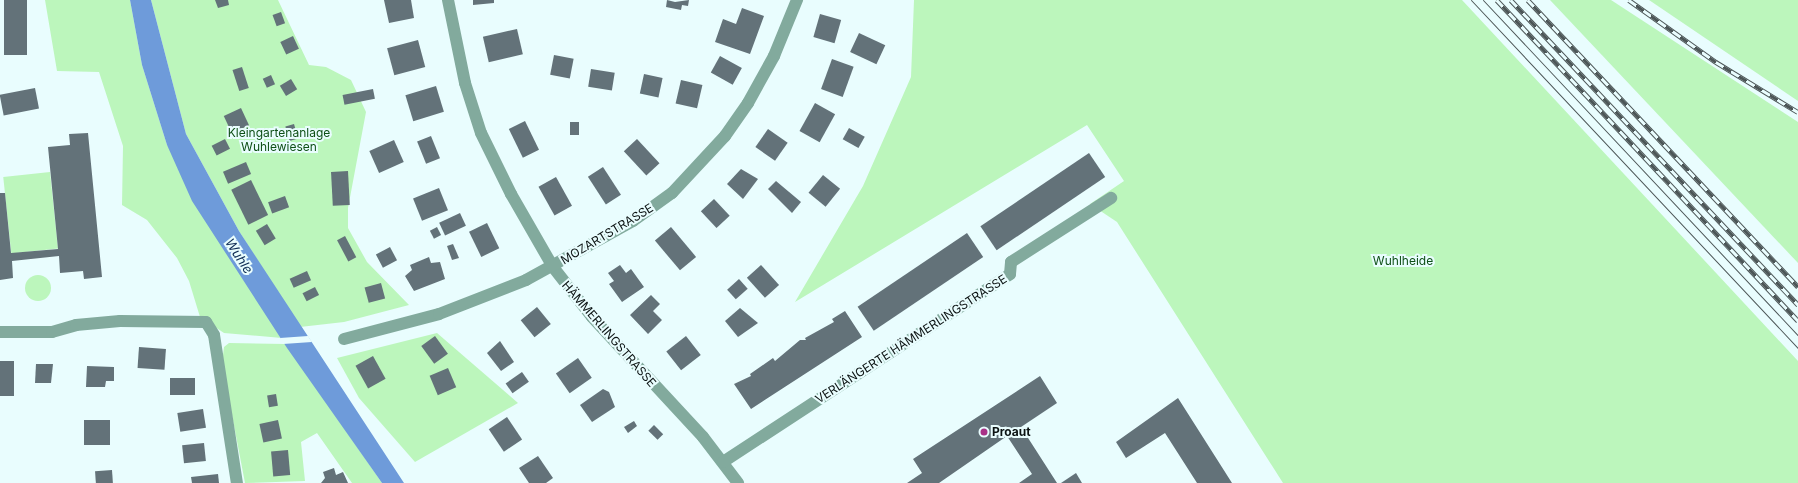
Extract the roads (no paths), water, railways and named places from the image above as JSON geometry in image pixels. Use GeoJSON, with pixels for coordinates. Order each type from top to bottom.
{"type":"FeatureCollection","features":[{"type":"Feature","properties":{"kind":"street","name":"HÄMMERLINGSTRASSE"},"geometry":{"type":"LineString","coordinates":[[448,0],[465,82],[481,133],[511,194],[553,267],[592,317],[724,462],[735,478]]}},
{"type":"Feature","properties":{"kind":"street","name":"MOZARTSTRASSE"},"geometry":{"type":"LineString","coordinates":[[344,339],[464,305],[553,267],[633,221],[688,178],[748,103],[774,56],[797,0]]}},
{"type":"Feature","properties":{"kind":"street","name":"VERLÄNGERTE HÄMMERLINGSTRASSE"},"geometry":{"type":"LineString","coordinates":[[724,462],[1010,274],[1011,262],[1111,198]]}},
{"type":"Feature","properties":{"kind":"street"},"geometry":{"type":"LineString","coordinates":[[0,332],[52,332],[76,325],[120,321],[206,322],[214,339],[237,483]]}},
{"type":"Feature","properties":{"kind":"water","name":"Wuhle"},"geometry":{"type":"Polygon","coordinates":[[[130,0],[151,0],[186,134],[239,231],[404,483],[382,483],[287,348],[192,201],[167,145],[142,65],[130,0]]]}},
{"type":"Feature","properties":{"kind":"tram line"},"geometry":{"type":"LineString","coordinates":[[1471,0],[1798,348]]}},
{"type":"Feature","properties":{"kind":"tram line"},"geometry":{"type":"LineString","coordinates":[[1483,0],[1798,336]]}},
{"type":"Feature","properties":{"kind":"railway"},"geometry":{"type":"LineString","coordinates":[[1497,0],[1798,321]]}},
{"type":"Feature","properties":{"kind":"railway"},"geometry":{"type":"LineString","coordinates":[[1511,0],[1798,305]]}},
{"type":"Feature","properties":{"kind":"railway"},"geometry":{"type":"LineString","coordinates":[[1528,0],[1798,287]]}},
{"type":"Feature","properties":{"kind":"railway"},"geometry":{"type":"LineString","coordinates":[[1629,0],[1716,62],[1798,112]]}},
{"type":"Feature","properties":{"kind":"place","name":"Proaut"},"geometry":{"type":"Point","coordinates":[984,432]}},
{"type":"Feature","properties":{"kind":"park label","name":"Kleingartenanlage Wuhlewiesen"},"geometry":{"type":"Point","coordinates":[279,140]}},
{"type":"Feature","properties":{"kind":"park label","name":"Wuhlheide"},"geometry":{"type":"Point","coordinates":[1403,261]}}]}
